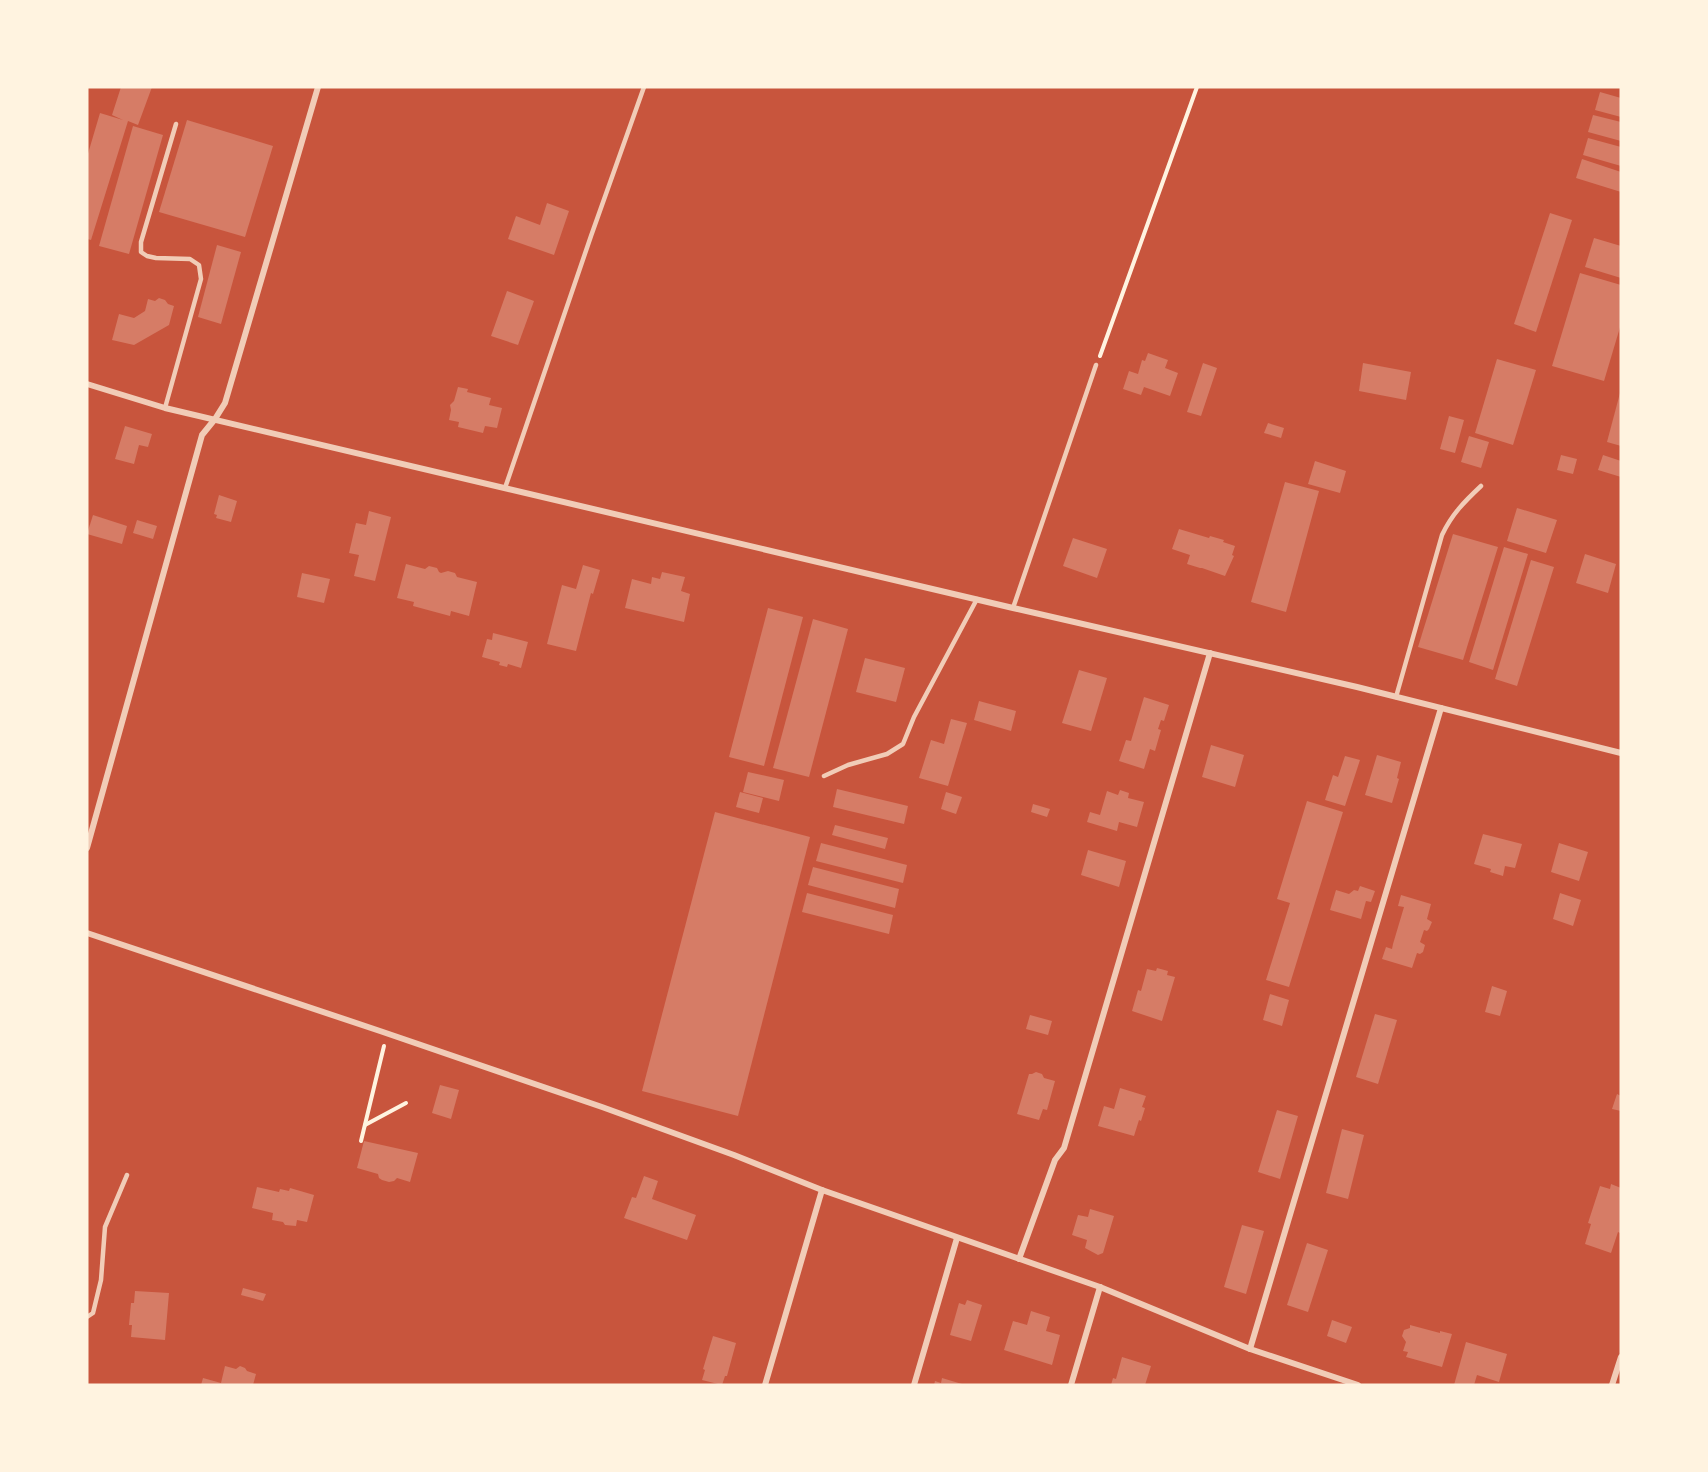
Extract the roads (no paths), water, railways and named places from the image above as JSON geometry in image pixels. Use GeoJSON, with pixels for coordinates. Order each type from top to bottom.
{"type":"FeatureCollection","features":[{"type":"Feature","properties":{"kind":"street"},"geometry":{"type":"LineString","coordinates":[[87,848],[202,435],[225,403],[318,87]]}},
{"type":"Feature","properties":{"kind":"street"},"geometry":{"type":"LineString","coordinates":[[87,384],[165,408],[1396,697],[1621,753]]}},
{"type":"Feature","properties":{"kind":"street"},"geometry":{"type":"LineString","coordinates":[[1019,1259],[1055,1160],[1064,1148],[1209,653]]}},
{"type":"Feature","properties":{"kind":"street"},"geometry":{"type":"LineString","coordinates":[[1250,1349],[1441,708]]}},
{"type":"Feature","properties":{"kind":"street"},"geometry":{"type":"LineString","coordinates":[[87,933],[387,1033],[723,1151],[822,1190],[1100,1287],[1250,1349],[1358,1385]]}},
{"type":"Feature","properties":{"kind":"street"},"geometry":{"type":"LineString","coordinates":[[765,1385],[822,1190]]}},
{"type":"Feature","properties":{"kind":"street"},"geometry":{"type":"LineString","coordinates":[[914,1385],[957,1238]]}},
{"type":"Feature","properties":{"kind":"street"},"geometry":{"type":"LineString","coordinates":[[1071,1385],[1100,1287]]}},
{"type":"Feature","properties":{"kind":"street"},"geometry":{"type":"LineString","coordinates":[[1612,1385],[1621,1357]]}},
{"type":"Feature","properties":{"kind":"lane"},"geometry":{"type":"LineString","coordinates":[[505,488],[644,87]]}},
{"type":"Feature","properties":{"kind":"lane"},"geometry":{"type":"LineString","coordinates":[[165,408],[201,279],[199,265],[190,259],[156,258],[141,252],[141,242],[176,124]]}},
{"type":"Feature","properties":{"kind":"lane"},"geometry":{"type":"LineString","coordinates":[[1013,608],[1096,365]]}},
{"type":"Feature","properties":{"kind":"lane"},"geometry":{"type":"LineString","coordinates":[[1396,697],[1442,535],[1449,519],[1481,486]]}},
{"type":"Feature","properties":{"kind":"lane"},"geometry":{"type":"LineString","coordinates":[[824,777],[848,765],[887,754],[903,744],[914,717],[977,599]]}},
{"type":"Feature","properties":{"kind":"lane"},"geometry":{"type":"LineString","coordinates":[[87,1317],[93,1313],[101,1280],[105,1227],[127,1175]]}}]}
